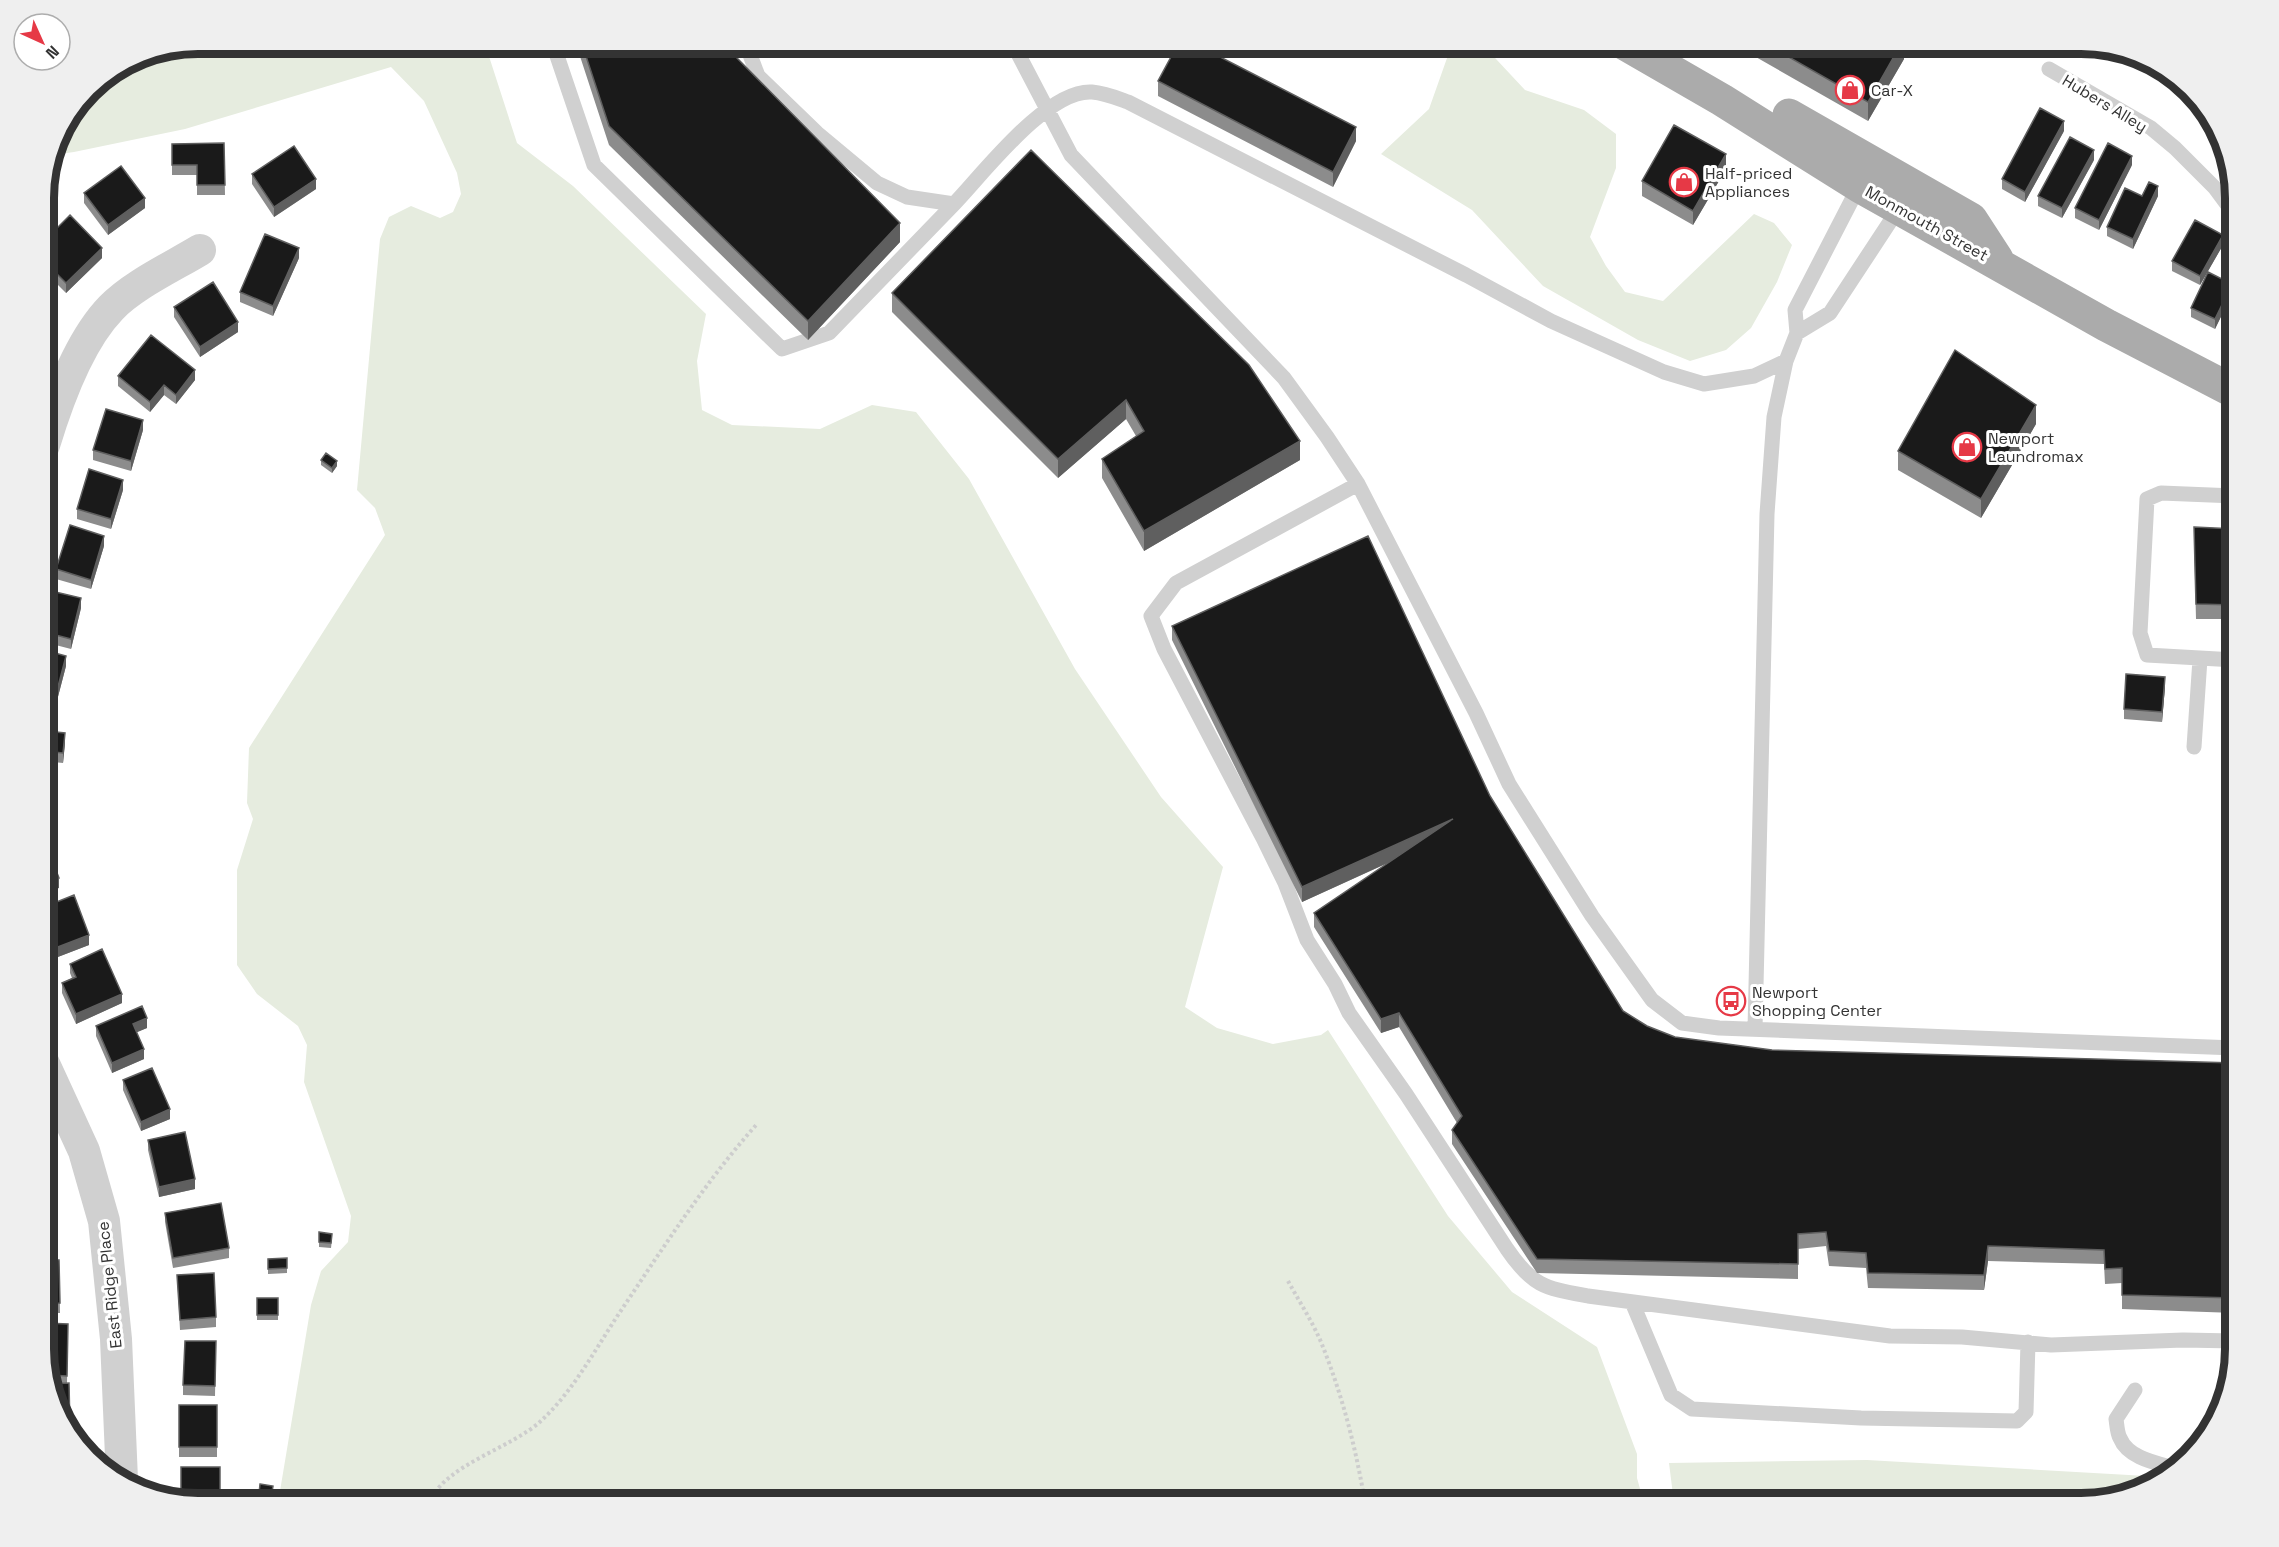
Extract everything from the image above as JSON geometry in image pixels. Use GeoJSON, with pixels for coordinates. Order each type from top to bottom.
{"type":"FeatureCollection","features":[{"type":"Feature","properties":{"kind":"main road","name":"Monmouth Street"},"geometry":{"type":"LineString","coordinates":[[1642,54],[1722,100],[1859,186],[2106,325],[2225,387]]}},
{"type":"Feature","properties":{"kind":"main road"},"geometry":{"type":"LineString","coordinates":[[1722,100],[1762,100],[1971,219],[2000,264]]}},
{"type":"Feature","properties":{"kind":"street"},"geometry":{"type":"LineString","coordinates":[[54,413],[92,331],[112,307],[138,287],[200,250]]}},
{"type":"Feature","properties":{"kind":"street","name":"East Ridge Place"},"geometry":{"type":"LineString","coordinates":[[54,1086],[84,1151],[104,1221],[116,1339],[122,1471]]}},
{"type":"Feature","properties":{"kind":"lane"},"geometry":{"type":"LineString","coordinates":[[556,54],[594,165],[782,349],[829,333],[954,204],[1009,143],[1049,108],[1075,95],[1091,92],[1128,102],[1466,275],[1517,305],[1665,372],[1704,384],[1754,376],[1786,361]]}},
{"type":"Feature","properties":{"kind":"lane"},"geometry":{"type":"LineString","coordinates":[[750,54],[758,76],[817,133],[878,183],[907,197],[954,204]]}},
{"type":"Feature","properties":{"kind":"lane"},"geometry":{"type":"LineString","coordinates":[[1019,54],[1049,108],[1071,155],[1284,378],[1358,484],[1476,712],[1509,784],[1592,916],[1652,1000],[1682,1023],[1719,1028],[2225,1048]]}},
{"type":"Feature","properties":{"kind":"lane","name":"Hubers Alley"},"geometry":{"type":"LineString","coordinates":[[2049,69],[2151,128],[2175,148],[2215,188],[2225,202]]}},
{"type":"Feature","properties":{"kind":"lane"},"geometry":{"type":"LineString","coordinates":[[1755,1029],[1767,514],[1774,417],[1786,361],[1797,333],[1796,310],[1859,186]]}},
{"type":"Feature","properties":{"kind":"lane"},"geometry":{"type":"LineString","coordinates":[[1797,333],[1830,313],[1899,208]]}},
{"type":"Feature","properties":{"kind":"lane"},"geometry":{"type":"LineString","coordinates":[[1358,484],[1176,583],[1151,616],[1164,650],[1281,874],[1307,940],[1335,984],[1349,1013],[1406,1094],[1507,1249],[1533,1279],[1550,1289],[1851,1332],[2051,1345],[2225,1341]]}},
{"type":"Feature","properties":{"kind":"lane"},"geometry":{"type":"LineString","coordinates":[[2225,496],[2161,493],[2147,499],[2140,633],[2146,655],[2225,660]]}},
{"type":"Feature","properties":{"kind":"lane"},"geometry":{"type":"LineString","coordinates":[[2194,747],[2200,659]]}},
{"type":"Feature","properties":{"kind":"lane"},"geometry":{"type":"LineString","coordinates":[[1632,1302],[1671,1395],[1692,1410],[1861,1418],[2017,1421],[2026,1412],[2028,1342]]}},
{"type":"Feature","properties":{"kind":"lane"},"geometry":{"type":"LineString","coordinates":[[2135,1390],[2116,1419],[2120,1440],[2132,1452],[2144,1459],[2166,1465]]}},
{"type":"Feature","properties":{"kind":"path"},"geometry":{"type":"LineString","coordinates":[[436,1493],[442,1485],[466,1466],[522,1436],[542,1420],[558,1402],[588,1362],[695,1199],[723,1161],[757,1124]]}},
{"type":"Feature","properties":{"kind":"path"},"geometry":{"type":"LineString","coordinates":[[1288,1281],[1320,1340],[1336,1383],[1349,1427],[1363,1493]]}},
{"type":"Feature","properties":{"kind":"shaded area"},"geometry":{"type":"Polygon","coordinates":[[[198,54],[488,54],[517,143],[573,186],[706,314],[697,361],[702,410],[732,425],[820,429],[872,405],[916,412],[969,479],[1075,669],[1161,797],[1223,867],[1185,1007],[1217,1028],[1273,1044],[1321,1035],[1328,1030],[1448,1216],[1512,1292],[1597,1347],[1637,1454],[1637,1478],[1641,1493],[280,1493],[311,1305],[321,1271],[348,1242],[351,1216],[304,1082],[307,1045],[298,1026],[257,994],[237,965],[237,870],[253,819],[247,803],[249,748],[385,535],[375,508],[357,490],[380,239],[389,217],[411,206],[440,218],[453,212],[461,194],[457,173],[424,101],[391,67],[185,129],[61,154],[78,118],[90,103],[126,73],[161,59],[198,54]]]}},
{"type":"Feature","properties":{"kind":"shaded area"},"geometry":{"type":"Polygon","coordinates":[[[1448,54],[1491,54],[1525,90],[1584,110],[1616,134],[1616,168],[1590,237],[1606,266],[1625,292],[1663,301],[1754,214],[1774,223],[1792,245],[1777,282],[1751,328],[1726,350],[1690,361],[1638,340],[1543,286],[1472,210],[1381,154],[1429,109],[1448,54]]]}},
{"type":"Feature","properties":{"kind":"shaded area"},"geometry":{"type":"Polygon","coordinates":[[[1867,1460],[2149,1476],[2118,1488],[2081,1493],[1673,1493],[1669,1463],[1867,1460]]]}},
{"type":"Feature","properties":{"kind":"building"},"geometry":{"type":"Polygon","coordinates":[[[585,54],[736,54],[900,223],[808,321],[609,126],[585,54]]]}},
{"type":"Feature","properties":{"kind":"building"},"geometry":{"type":"Polygon","coordinates":[[[1173,54],[1214,54],[1356,127],[1333,172],[1158,81],[1173,54]]]}},
{"type":"Feature","properties":{"kind":"building"},"geometry":{"type":"Polygon","coordinates":[[[1784,54],[1895,54],[1868,102],[1784,54]]]}},
{"type":"Feature","properties":{"kind":"building"},"geometry":{"type":"Polygon","coordinates":[[[2040,108],[2064,121],[2025,192],[2002,179],[2040,108]]]}},
{"type":"Feature","properties":{"kind":"building","name":"Half-priced Appliances"},"geometry":{"type":"Polygon","coordinates":[[[1674,125],[1726,154],[1693,211],[1642,181],[1674,125]]]}},
{"type":"Feature","properties":{"kind":"building"},"geometry":{"type":"Polygon","coordinates":[[[2070,137],[2094,150],[2062,208],[2038,196],[2070,137]]]}},
{"type":"Feature","properties":{"kind":"building"},"geometry":{"type":"Polygon","coordinates":[[[224,143],[225,185],[197,185],[197,165],[172,165],[172,144],[224,143]]]}},
{"type":"Feature","properties":{"kind":"building"},"geometry":{"type":"Polygon","coordinates":[[[2108,143],[2132,156],[2099,220],[2075,208],[2108,143]]]}},
{"type":"Feature","properties":{"kind":"building"},"geometry":{"type":"Polygon","coordinates":[[[294,146],[316,179],[274,207],[252,174],[294,146]]]}},
{"type":"Feature","properties":{"kind":"building"},"geometry":{"type":"Polygon","coordinates":[[[1031,150],[1249,365],[1300,441],[1144,531],[1102,459],[1144,431],[1126,400],[1058,459],[892,293],[1031,150]]]}},
{"type":"Feature","properties":{"kind":"building"},"geometry":{"type":"Polygon","coordinates":[[[121,166],[145,198],[108,225],[84,193],[121,166]]]}},
{"type":"Feature","properties":{"kind":"building"},"geometry":{"type":"Polygon","coordinates":[[[2149,182],[2158,186],[2133,239],[2107,227],[2125,188],[2142,196],[2149,182]]]}},
{"type":"Feature","properties":{"kind":"building"},"geometry":{"type":"Polygon","coordinates":[[[70,215],[102,248],[66,283],[54,271],[54,231],[70,215]]]}},
{"type":"Feature","properties":{"kind":"building"},"geometry":{"type":"Polygon","coordinates":[[[2195,220],[2223,235],[2200,276],[2172,261],[2195,220]]]}},
{"type":"Feature","properties":{"kind":"building"},"geometry":{"type":"Polygon","coordinates":[[[265,234],[299,248],[273,306],[240,292],[265,234]]]}},
{"type":"Feature","properties":{"kind":"building"},"geometry":{"type":"Polygon","coordinates":[[[2208,272],[2225,280],[2225,298],[2215,319],[2191,308],[2208,272]]]}},
{"type":"Feature","properties":{"kind":"building"},"geometry":{"type":"Polygon","coordinates":[[[213,282],[238,322],[200,347],[174,307],[213,282]]]}},
{"type":"Feature","properties":{"kind":"building"},"geometry":{"type":"Polygon","coordinates":[[[151,335],[195,370],[176,395],[164,385],[150,402],[118,376],[151,335]]]}},
{"type":"Feature","properties":{"kind":"building","name":"Newport Laundromax"},"geometry":{"type":"Polygon","coordinates":[[[1955,350],[2036,405],[1981,499],[1898,451],[1955,350]]]}},
{"type":"Feature","properties":{"kind":"building"},"geometry":{"type":"Polygon","coordinates":[[[106,409],[143,420],[131,461],[93,450],[106,409]]]}},
{"type":"Feature","properties":{"kind":"building"},"geometry":{"type":"Polygon","coordinates":[[[326,453],[337,461],[332,468],[321,460],[326,453]]]}},
{"type":"Feature","properties":{"kind":"building"},"geometry":{"type":"Polygon","coordinates":[[[89,469],[123,480],[111,519],[77,509],[89,469]]]}},
{"type":"Feature","properties":{"kind":"building"},"geometry":{"type":"Polygon","coordinates":[[[70,525],[104,536],[91,580],[56,569],[70,525]]]}},
{"type":"Feature","properties":{"kind":"building"},"geometry":{"type":"Polygon","coordinates":[[[2194,527],[2225,529],[2225,605],[2196,604],[2194,527]]]}},
{"type":"Feature","properties":{"kind":"building"},"geometry":{"type":"Polygon","coordinates":[[[1368,536],[1490,796],[1623,1011],[1647,1026],[1675,1037],[1772,1050],[2225,1063],[2225,1298],[2122,1295],[2122,1268],[2105,1269],[2104,1250],[1988,1246],[1984,1275],[1868,1273],[1866,1253],[1829,1251],[1826,1232],[1798,1234],[1798,1264],[1537,1259],[1452,1130],[1462,1116],[1399,1013],[1381,1019],[1314,913],[1453,819],[1302,887],[1172,626],[1368,536]]]}},
{"type":"Feature","properties":{"kind":"building"},"geometry":{"type":"Polygon","coordinates":[[[54,592],[81,598],[71,639],[54,635],[54,592]]]}},
{"type":"Feature","properties":{"kind":"building"},"geometry":{"type":"Polygon","coordinates":[[[54,653],[66,656],[54,702],[54,653]]]}},
{"type":"Feature","properties":{"kind":"building"},"geometry":{"type":"Polygon","coordinates":[[[2126,674],[2165,677],[2162,712],[2124,709],[2126,674]]]}},
{"type":"Feature","properties":{"kind":"building"},"geometry":{"type":"Polygon","coordinates":[[[54,732],[65,733],[63,753],[54,752],[54,732]]]}},
{"type":"Feature","properties":{"kind":"building"},"geometry":{"type":"Polygon","coordinates":[[[54,865],[59,878],[54,880],[54,865]]]}},
{"type":"Feature","properties":{"kind":"building"},"geometry":{"type":"Polygon","coordinates":[[[74,895],[89,935],[54,948],[54,903],[74,895]]]}},
{"type":"Feature","properties":{"kind":"building"},"geometry":{"type":"Polygon","coordinates":[[[102,949],[122,994],[76,1014],[62,983],[76,977],[70,964],[102,949]]]}},
{"type":"Feature","properties":{"kind":"building"},"geometry":{"type":"Polygon","coordinates":[[[142,1006],[147,1018],[133,1024],[144,1049],[112,1063],[96,1026],[142,1006]]]}},
{"type":"Feature","properties":{"kind":"building"},"geometry":{"type":"Polygon","coordinates":[[[152,1068],[170,1109],[141,1122],[123,1080],[152,1068]]]}},
{"type":"Feature","properties":{"kind":"building"},"geometry":{"type":"Polygon","coordinates":[[[185,1132],[195,1179],[159,1187],[148,1140],[185,1132]]]}},
{"type":"Feature","properties":{"kind":"building"},"geometry":{"type":"Polygon","coordinates":[[[221,1203],[229,1248],[173,1258],[165,1213],[221,1203]]]}},
{"type":"Feature","properties":{"kind":"building"},"geometry":{"type":"Polygon","coordinates":[[[319,1232],[332,1234],[331,1243],[319,1242],[319,1232]]]}},
{"type":"Feature","properties":{"kind":"building"},"geometry":{"type":"Polygon","coordinates":[[[287,1258],[287,1268],[268,1269],[268,1259],[287,1258]]]}},
{"type":"Feature","properties":{"kind":"building"},"geometry":{"type":"Polygon","coordinates":[[[54,1260],[59,1260],[60,1303],[54,1303],[54,1260]]]}},
{"type":"Feature","properties":{"kind":"building"},"geometry":{"type":"Polygon","coordinates":[[[214,1273],[216,1317],[180,1320],[177,1275],[214,1273]]]}},
{"type":"Feature","properties":{"kind":"building"},"geometry":{"type":"Polygon","coordinates":[[[257,1298],[278,1298],[278,1315],[257,1315],[257,1298]]]}},
{"type":"Feature","properties":{"kind":"building"},"geometry":{"type":"Polygon","coordinates":[[[54,1323],[68,1324],[67,1376],[57,1375],[54,1359],[54,1323]]]}},
{"type":"Feature","properties":{"kind":"building"},"geometry":{"type":"Polygon","coordinates":[[[185,1341],[216,1341],[215,1386],[183,1385],[185,1341]]]}},
{"type":"Feature","properties":{"kind":"building"},"geometry":{"type":"Polygon","coordinates":[[[69,1383],[70,1414],[65,1404],[58,1384],[69,1383]]]}},
{"type":"Feature","properties":{"kind":"building"},"geometry":{"type":"Polygon","coordinates":[[[179,1405],[217,1405],[217,1447],[179,1447],[179,1405]]]}},
{"type":"Feature","properties":{"kind":"building"},"geometry":{"type":"Polygon","coordinates":[[[181,1467],[220,1467],[220,1493],[181,1492],[181,1467]]]}},
{"type":"Feature","properties":{"kind":"building"},"geometry":{"type":"Polygon","coordinates":[[[260,1484],[273,1486],[272,1493],[259,1493],[260,1484]]]}},
{"type":"Feature","properties":{"kind":"place","name":"Car-X"},"geometry":{"type":"Point","coordinates":[1850,90]}},
{"type":"Feature","properties":{"kind":"place","name":"Half-priced Appliances"},"geometry":{"type":"Point","coordinates":[1684,182]}},
{"type":"Feature","properties":{"kind":"place","name":"Newport Laundromax"},"geometry":{"type":"Point","coordinates":[1967,447]}},
{"type":"Feature","properties":{"kind":"place","name":"Newport Shopping Center"},"geometry":{"type":"Point","coordinates":[1731,1001]}}]}
